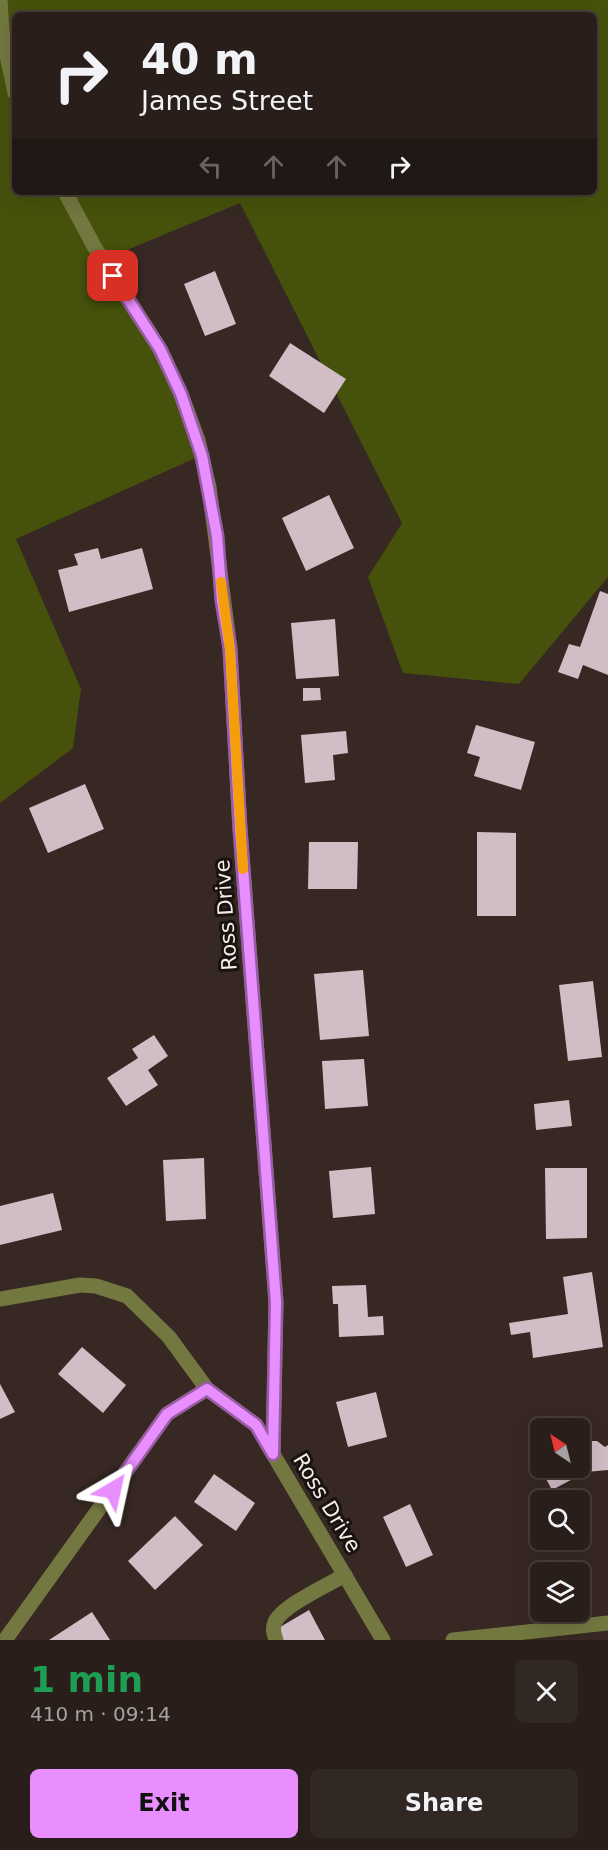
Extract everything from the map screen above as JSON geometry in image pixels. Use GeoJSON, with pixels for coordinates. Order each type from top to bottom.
{"type":"FeatureCollection","features":[{"type":"Feature","properties":{"kind":"street"},"geometry":{"type":"LineString","coordinates":[[0,0],[2,33],[12,79]]}},
{"type":"Feature","properties":{"kind":"street","name":"Ross Drive"},"geometry":{"type":"LineString","coordinates":[[67,195],[95,248],[160,349],[181,394],[198,440],[209,487],[230,649],[240,829],[276,1302],[273,1454],[383,1640]]}},
{"type":"Feature","properties":{"kind":"street"},"geometry":{"type":"LineString","coordinates":[[0,1299],[80,1285],[96,1286],[127,1296],[169,1337],[207,1389],[256,1425],[273,1454]]}},
{"type":"Feature","properties":{"kind":"street"},"geometry":{"type":"LineString","coordinates":[[5,1640],[167,1414],[207,1389]]}},
{"type":"Feature","properties":{"kind":"street"},"geometry":{"type":"LineString","coordinates":[[276,1640],[273,1629],[276,1620],[288,1609],[345,1575]]}},
{"type":"Feature","properties":{"kind":"street"},"geometry":{"type":"LineString","coordinates":[[453,1640],[608,1623]]}},
{"type":"Feature","properties":{"kind":"green space"},"geometry":{"type":"Polygon","coordinates":[[[0,0],[608,0],[608,577],[519,684],[403,673],[368,577],[402,523],[240,203],[110,257],[204,454],[16,539],[81,689],[73,748],[0,803],[0,0]]]}},
{"type":"Feature","properties":{"kind":"building"},"geometry":{"type":"Polygon","coordinates":[[[215,271],[236,324],[205,336],[184,284],[215,271]]]}},
{"type":"Feature","properties":{"kind":"building"},"geometry":{"type":"Polygon","coordinates":[[[290,343],[346,379],[324,413],[269,376],[290,343]]]}},
{"type":"Feature","properties":{"kind":"building"},"geometry":{"type":"Polygon","coordinates":[[[329,495],[354,548],[306,571],[282,518],[329,495]]]}},
{"type":"Feature","properties":{"kind":"building"},"geometry":{"type":"Polygon","coordinates":[[[98,548],[101,559],[142,548],[153,589],[69,612],[58,570],[78,565],[74,554],[98,548]]]}},
{"type":"Feature","properties":{"kind":"building"},"geometry":{"type":"Polygon","coordinates":[[[600,591],[608,594],[608,675],[583,665],[578,679],[558,672],[569,644],[580,647],[600,591]]]}},
{"type":"Feature","properties":{"kind":"building"},"geometry":{"type":"Polygon","coordinates":[[[335,619],[339,676],[296,679],[291,623],[335,619]]]}},
{"type":"Feature","properties":{"kind":"building"},"geometry":{"type":"Polygon","coordinates":[[[303,688],[320,688],[321,700],[303,701],[303,688]]]}},
{"type":"Feature","properties":{"kind":"building"},"geometry":{"type":"Polygon","coordinates":[[[476,725],[535,742],[521,790],[474,776],[480,757],[467,753],[476,725]]]}},
{"type":"Feature","properties":{"kind":"building"},"geometry":{"type":"Polygon","coordinates":[[[346,731],[348,753],[333,755],[335,780],[305,783],[301,735],[346,731]]]}},
{"type":"Feature","properties":{"kind":"building"},"geometry":{"type":"Polygon","coordinates":[[[85,784],[104,829],[48,853],[29,808],[85,784]]]}},
{"type":"Feature","properties":{"kind":"building"},"geometry":{"type":"Polygon","coordinates":[[[477,832],[516,833],[516,916],[477,916],[477,832]]]}},
{"type":"Feature","properties":{"kind":"building"},"geometry":{"type":"Polygon","coordinates":[[[309,842],[358,842],[357,889],[308,889],[309,842]]]}},
{"type":"Feature","properties":{"kind":"building"},"geometry":{"type":"Polygon","coordinates":[[[363,970],[369,1036],[320,1040],[314,974],[363,970]]]}},
{"type":"Feature","properties":{"kind":"building"},"geometry":{"type":"Polygon","coordinates":[[[593,981],[602,1057],[568,1061],[559,985],[593,981]]]}},
{"type":"Feature","properties":{"kind":"building"},"geometry":{"type":"Polygon","coordinates":[[[154,1035],[168,1056],[148,1070],[158,1085],[126,1106],[107,1078],[138,1058],[132,1049],[154,1035]]]}},
{"type":"Feature","properties":{"kind":"building"},"geometry":{"type":"Polygon","coordinates":[[[364,1059],[368,1106],[325,1109],[322,1061],[364,1059]]]}},
{"type":"Feature","properties":{"kind":"building"},"geometry":{"type":"Polygon","coordinates":[[[569,1100],[572,1126],[536,1130],[534,1104],[569,1100]]]}},
{"type":"Feature","properties":{"kind":"building"},"geometry":{"type":"Polygon","coordinates":[[[204,1158],[206,1219],[166,1221],[163,1160],[204,1158]]]}},
{"type":"Feature","properties":{"kind":"building"},"geometry":{"type":"Polygon","coordinates":[[[371,1167],[375,1214],[333,1218],[329,1171],[371,1167]]]}},
{"type":"Feature","properties":{"kind":"building"},"geometry":{"type":"Polygon","coordinates":[[[545,1168],[587,1168],[587,1238],[546,1239],[545,1168]]]}},
{"type":"Feature","properties":{"kind":"building"},"geometry":{"type":"Polygon","coordinates":[[[53,1193],[62,1230],[0,1245],[0,1206],[53,1193]]]}},
{"type":"Feature","properties":{"kind":"building"},"geometry":{"type":"Polygon","coordinates":[[[592,1272],[603,1347],[533,1358],[530,1332],[511,1335],[509,1323],[568,1314],[563,1277],[592,1272]]]}},
{"type":"Feature","properties":{"kind":"building"},"geometry":{"type":"Polygon","coordinates":[[[366,1285],[368,1317],[383,1316],[384,1335],[339,1337],[338,1304],[333,1304],[332,1286],[366,1285]]]}},
{"type":"Feature","properties":{"kind":"building"},"geometry":{"type":"Polygon","coordinates":[[[82,1347],[126,1385],[103,1413],[58,1374],[82,1347]]]}},
{"type":"Feature","properties":{"kind":"building"},"geometry":{"type":"Polygon","coordinates":[[[0,1384],[15,1412],[0,1419],[0,1384]]]}},
{"type":"Feature","properties":{"kind":"building"},"geometry":{"type":"Polygon","coordinates":[[[376,1392],[387,1437],[348,1447],[336,1402],[376,1392]]]}},
{"type":"Feature","properties":{"kind":"building"},"geometry":{"type":"Polygon","coordinates":[[[590,1441],[597,1441],[605,1447],[608,1445],[608,1470],[590,1472],[590,1441]]]}},
{"type":"Feature","properties":{"kind":"building"},"geometry":{"type":"Polygon","coordinates":[[[214,1474],[255,1503],[236,1531],[194,1502],[214,1474]]]}},
{"type":"Feature","properties":{"kind":"building"},"geometry":{"type":"Polygon","coordinates":[[[546,1478],[575,1478],[552,1490],[546,1478]]]}},
{"type":"Feature","properties":{"kind":"building"},"geometry":{"type":"Polygon","coordinates":[[[410,1504],[433,1555],[406,1567],[383,1517],[410,1504]]]}},
{"type":"Feature","properties":{"kind":"building"},"geometry":{"type":"Polygon","coordinates":[[[175,1516],[203,1545],[155,1590],[128,1561],[175,1516]]]}},
{"type":"Feature","properties":{"kind":"building"},"geometry":{"type":"Polygon","coordinates":[[[309,1610],[325,1640],[281,1640],[275,1630],[309,1610]]]}},
{"type":"Feature","properties":{"kind":"building"},"geometry":{"type":"Polygon","coordinates":[[[92,1612],[110,1640],[49,1640],[92,1612]]]}},
{"type":"Feature","properties":{"kind":"slow traffic"},"geometry":{"type":"LineString","coordinates":[[221,582],[230,649],[243,869]]}},
{"type":"Feature","properties":{"kind":"route"},"geometry":{"type":"LineString","coordinates":[[113,276],[160,349],[181,394],[198,440],[217,536],[222,601],[230,649],[240,829],[276,1302],[273,1454],[256,1425],[207,1389],[167,1414],[113,1490]]}}]}
